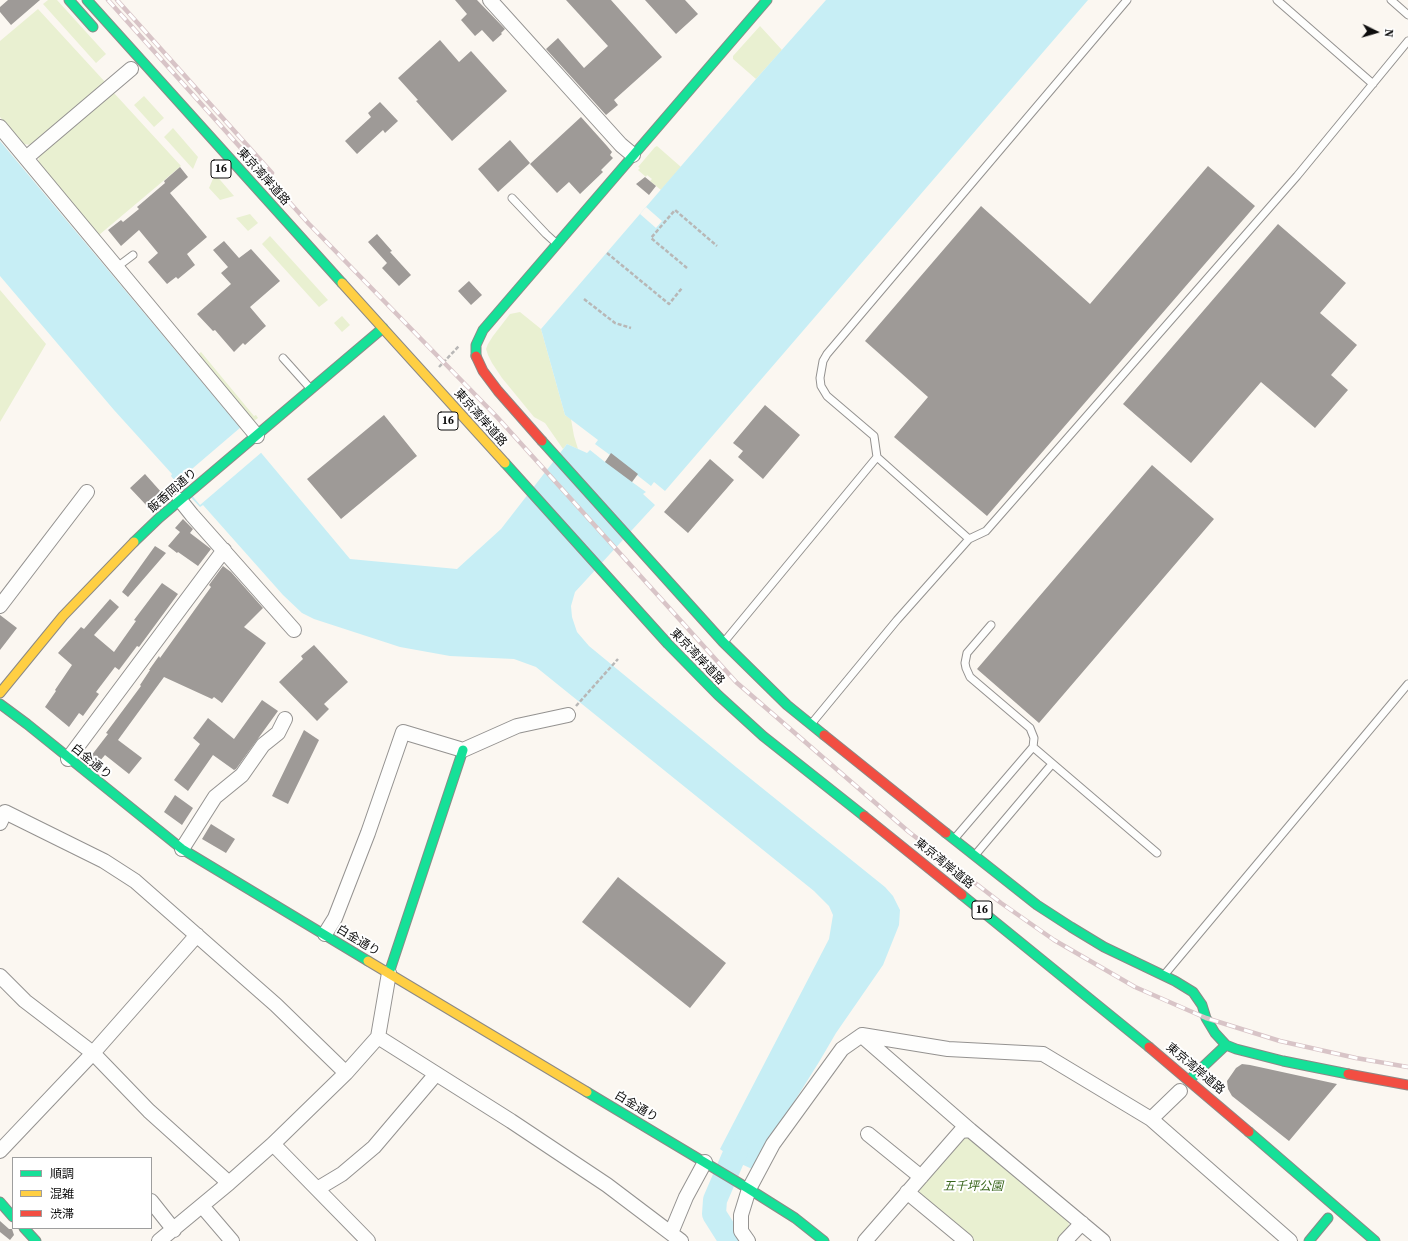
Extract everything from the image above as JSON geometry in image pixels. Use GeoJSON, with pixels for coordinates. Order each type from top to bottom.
{"type":"FeatureCollection","features":[{"type":"Feature","properties":{"kind":"main road"},"geometry":{"type":"LineString","coordinates":[[69,0],[100,35]]}},
{"type":"Feature","properties":{"kind":"main road","name":"東京湾岸道路"},"geometry":{"type":"LineString","coordinates":[[88,0],[599,568],[668,644],[718,695],[763,736],[883,830],[1189,1080],[1375,1241]]}},
{"type":"Feature","properties":{"kind":"main road"},"geometry":{"type":"LineString","coordinates":[[767,0],[483,330],[476,345],[476,358],[483,371],[498,391],[723,642],[787,705],[1037,905],[1116,953],[1185,986],[1193,992],[1202,1006],[1206,1018],[1215,1033],[1226,1045],[1254,1054],[1304,1066],[1408,1085]]}},
{"type":"Feature","properties":{"kind":"main road","name":"飯香岡通り"},"geometry":{"type":"LineString","coordinates":[[0,693],[63,616],[107,569],[159,518],[312,390],[383,328]]}},
{"type":"Feature","properties":{"kind":"main road","name":"白金通り"},"geometry":{"type":"LineString","coordinates":[[0,704],[27,724],[126,806],[182,849],[749,1189]]}},
{"type":"Feature","properties":{"kind":"main road"},"geometry":{"type":"LineString","coordinates":[[389,973],[463,750]]}},
{"type":"Feature","properties":{"kind":"main road"},"geometry":{"type":"LineString","coordinates":[[1189,1080],[1226,1045]]}},
{"type":"Feature","properties":{"kind":"main road"},"geometry":{"type":"LineString","coordinates":[[749,1189],[795,1218],[824,1241]]}},
{"type":"Feature","properties":{"kind":"main road"},"geometry":{"type":"LineString","coordinates":[[0,1202],[12,1215]]}},
{"type":"Feature","properties":{"kind":"main road"},"geometry":{"type":"LineString","coordinates":[[1309,1241],[1328,1218]]}},
{"type":"Feature","properties":{"kind":"street"},"geometry":{"type":"LineString","coordinates":[[490,0],[621,145],[633,155]]}},
{"type":"Feature","properties":{"kind":"street"},"geometry":{"type":"LineString","coordinates":[[26,158],[131,69]]}},
{"type":"Feature","properties":{"kind":"street"},"geometry":{"type":"LineString","coordinates":[[0,127],[117,268],[254,438]]}},
{"type":"Feature","properties":{"kind":"street"},"geometry":{"type":"LineString","coordinates":[[0,606],[88,492]]}},
{"type":"Feature","properties":{"kind":"street"},"geometry":{"type":"LineString","coordinates":[[185,496],[192,516],[294,630]]}},
{"type":"Feature","properties":{"kind":"street"},"geometry":{"type":"LineString","coordinates":[[68,759],[224,550]]}},
{"type":"Feature","properties":{"kind":"street"},"geometry":{"type":"LineString","coordinates":[[325,934],[335,918],[368,833],[403,732],[463,750],[517,726],[568,715]]}},
{"type":"Feature","properties":{"kind":"street"},"geometry":{"type":"LineString","coordinates":[[182,849],[215,797],[242,775],[263,746],[278,733],[285,719]]}},
{"type":"Feature","properties":{"kind":"street"},"geometry":{"type":"LineString","coordinates":[[0,823],[5,812],[104,861],[135,881],[159,904],[197,935],[276,1005],[346,1073]]}},
{"type":"Feature","properties":{"kind":"street"},"geometry":{"type":"LineString","coordinates":[[0,1151],[93,1053],[197,935]]}},
{"type":"Feature","properties":{"kind":"street"},"geometry":{"type":"LineString","coordinates":[[159,1241],[174,1230],[273,1144],[346,1073],[378,1037],[389,973]]}},
{"type":"Feature","properties":{"kind":"street"},"geometry":{"type":"LineString","coordinates":[[0,976],[25,1001],[93,1053],[149,1111],[229,1183]]}},
{"type":"Feature","properties":{"kind":"street"},"geometry":{"type":"LineString","coordinates":[[862,1035],[970,1130],[1102,1241]]}},
{"type":"Feature","properties":{"kind":"street"},"geometry":{"type":"LineString","coordinates":[[748,1241],[741,1231],[741,1215],[749,1189],[773,1144],[842,1049],[862,1035],[948,1049],[1043,1054],[1151,1119],[1290,1241]]}},
{"type":"Feature","properties":{"kind":"street"},"geometry":{"type":"LineString","coordinates":[[378,1037],[511,1121],[600,1181],[676,1237],[686,1197],[705,1162]]}},
{"type":"Feature","properties":{"kind":"street"},"geometry":{"type":"LineString","coordinates":[[317,1189],[342,1174],[374,1148],[436,1074]]}},
{"type":"Feature","properties":{"kind":"street"},"geometry":{"type":"LineString","coordinates":[[1151,1119],[1179,1090]]}},
{"type":"Feature","properties":{"kind":"street"},"geometry":{"type":"LineString","coordinates":[[865,1241],[961,1131],[970,1130]]}},
{"type":"Feature","properties":{"kind":"street"},"geometry":{"type":"LineString","coordinates":[[868,1134],[921,1177]]}},
{"type":"Feature","properties":{"kind":"street"},"geometry":{"type":"LineString","coordinates":[[273,1144],[368,1241]]}},
{"type":"Feature","properties":{"kind":"street"},"geometry":{"type":"LineString","coordinates":[[908,1192],[966,1241]]}},
{"type":"Feature","properties":{"kind":"street"},"geometry":{"type":"LineString","coordinates":[[152,1202],[174,1230]]}},
{"type":"Feature","properties":{"kind":"street"},"geometry":{"type":"LineString","coordinates":[[202,1206],[232,1241]]}},
{"type":"Feature","properties":{"kind":"street"},"geometry":{"type":"LineString","coordinates":[[1065,1241],[1082,1223]]}},
{"type":"Feature","properties":{"kind":"lane"},"geometry":{"type":"LineString","coordinates":[[969,539],[877,457],[874,436],[824,392],[821,386],[820,378],[823,361],[827,354],[1127,0]]}},
{"type":"Feature","properties":{"kind":"lane"},"geometry":{"type":"LineString","coordinates":[[1277,0],[1372,84]]}},
{"type":"Feature","properties":{"kind":"lane"},"geometry":{"type":"LineString","coordinates":[[1391,0],[1408,15]]}},
{"type":"Feature","properties":{"kind":"lane"},"geometry":{"type":"LineString","coordinates":[[810,724],[897,620],[969,539],[986,532],[1297,176],[1408,41]]}},
{"type":"Feature","properties":{"kind":"lane"},"geometry":{"type":"LineString","coordinates":[[512,198],[557,244]]}},
{"type":"Feature","properties":{"kind":"lane"},"geometry":{"type":"LineString","coordinates":[[117,268],[133,255]]}},
{"type":"Feature","properties":{"kind":"lane"},"geometry":{"type":"LineString","coordinates":[[283,358],[312,390]]}},
{"type":"Feature","properties":{"kind":"lane"},"geometry":{"type":"LineString","coordinates":[[723,642],[877,457]]}},
{"type":"Feature","properties":{"kind":"lane"},"geometry":{"type":"LineString","coordinates":[[954,839],[1033,747],[1034,738],[1030,728],[970,677],[966,668],[965,663],[967,653],[991,625]]}},
{"type":"Feature","properties":{"kind":"lane"},"geometry":{"type":"LineString","coordinates":[[1163,975],[1408,684]]}},
{"type":"Feature","properties":{"kind":"lane"},"geometry":{"type":"LineString","coordinates":[[1033,747],[1157,853]]}},
{"type":"Feature","properties":{"kind":"lane"},"geometry":{"type":"LineString","coordinates":[[975,856],[1052,764]]}},
{"type":"Feature","properties":{"kind":"path"},"geometry":{"type":"LineString","coordinates":[[687,268],[651,238],[675,210],[717,246]]}},
{"type":"Feature","properties":{"kind":"path"},"geometry":{"type":"LineString","coordinates":[[607,253],[669,304],[682,288]]}},
{"type":"Feature","properties":{"kind":"path"},"geometry":{"type":"LineString","coordinates":[[584,299],[615,323],[631,328]]}},
{"type":"Feature","properties":{"kind":"path"},"geometry":{"type":"LineString","coordinates":[[436,370],[457,347],[478,338]]}},
{"type":"Feature","properties":{"kind":"path"},"geometry":{"type":"LineString","coordinates":[[568,715],[618,659]]}},
{"type":"Feature","properties":{"kind":"green space"},"geometry":{"type":"Polygon","coordinates":[[[48,0],[57,0],[106,54],[96,63],[43,4],[48,0]]]}},
{"type":"Feature","properties":{"kind":"green space"},"geometry":{"type":"Polygon","coordinates":[[[38,9],[106,83],[33,145],[22,144],[0,117],[0,41],[38,9]]]}},
{"type":"Feature","properties":{"kind":"green space"},"geometry":{"type":"Polygon","coordinates":[[[760,26],[782,50],[756,79],[733,59],[733,56],[760,26]]]}},
{"type":"Feature","properties":{"kind":"green space"},"geometry":{"type":"Polygon","coordinates":[[[114,93],[181,166],[99,235],[38,164],[39,154],[114,93]]]}},
{"type":"Feature","properties":{"kind":"green space"},"geometry":{"type":"Polygon","coordinates":[[[144,96],[164,118],[154,127],[134,105],[144,96]]]}},
{"type":"Feature","properties":{"kind":"green space"},"geometry":{"type":"Polygon","coordinates":[[[173,128],[198,157],[193,169],[164,137],[173,128]]]}},
{"type":"Feature","properties":{"kind":"green space"},"geometry":{"type":"Polygon","coordinates":[[[657,146],[681,167],[661,190],[650,181],[652,179],[647,175],[646,177],[638,170],[640,168],[638,167],[657,146]]]}},
{"type":"Feature","properties":{"kind":"green space"},"geometry":{"type":"Polygon","coordinates":[[[215,174],[234,196],[220,200],[209,188],[215,174]]]}},
{"type":"Feature","properties":{"kind":"green space"},"geometry":{"type":"Polygon","coordinates":[[[250,214],[258,223],[248,231],[236,218],[250,214]]]}},
{"type":"Feature","properties":{"kind":"green space"},"geometry":{"type":"Polygon","coordinates":[[[270,236],[328,300],[319,307],[262,244],[270,236]]]}},
{"type":"Feature","properties":{"kind":"green space"},"geometry":{"type":"Polygon","coordinates":[[[0,290],[46,344],[0,422],[0,290]]]}},
{"type":"Feature","properties":{"kind":"green space"},"geometry":{"type":"Polygon","coordinates":[[[520,312],[541,329],[565,415],[571,419],[578,449],[567,444],[563,449],[545,423],[534,417],[502,378],[488,355],[486,349],[493,336],[510,314],[520,312]]]}},
{"type":"Feature","properties":{"kind":"green space"},"geometry":{"type":"Polygon","coordinates":[[[342,316],[350,325],[342,332],[334,323],[342,316]]]}},
{"type":"Feature","properties":{"kind":"green space"},"geometry":{"type":"Polygon","coordinates":[[[201,352],[254,416],[256,415],[258,418],[252,422],[197,355],[201,352]]]}},
{"type":"Feature","properties":{"kind":"green space","name":"五千坪公園"},"geometry":{"type":"Polygon","coordinates":[[[973,1135],[1068,1216],[1069,1227],[1057,1241],[974,1241],[920,1196],[919,1187],[963,1137],[973,1135]]]}},
{"type":"Feature","properties":{"kind":"water"},"geometry":{"type":"Polygon","coordinates":[[[826,0],[1088,0],[665,491],[654,482],[651,486],[637,475],[632,482],[646,492],[643,494],[655,505],[575,592],[571,606],[572,617],[577,632],[589,646],[885,887],[893,896],[900,910],[899,925],[883,965],[836,1033],[752,1169],[737,1162],[720,1149],[829,939],[833,915],[829,906],[814,891],[536,667],[514,659],[450,656],[400,647],[314,619],[302,613],[283,595],[203,505],[200,507],[175,481],[171,476],[172,474],[114,410],[0,276],[0,141],[350,559],[457,569],[501,529],[567,444],[587,453],[590,450],[605,462],[610,455],[595,444],[598,440],[565,415],[541,329],[826,0]]]}},
{"type":"Feature","properties":{"kind":"pier"},"geometry":{"type":"Polygon","coordinates":[[[646,207],[662,221],[656,228],[640,214],[646,207]]]}},
{"type":"Feature","properties":{"kind":"pier"},"geometry":{"type":"Polygon","coordinates":[[[241,427],[262,452],[200,505],[179,480],[241,427]]]}},
{"type":"Feature","properties":{"kind":"building"},"geometry":{"type":"Polygon","coordinates":[[[8,0],[40,0],[11,25],[0,12],[0,7],[8,0]]]}},
{"type":"Feature","properties":{"kind":"building"},"geometry":{"type":"Polygon","coordinates":[[[455,0],[477,0],[505,29],[501,33],[502,34],[493,42],[482,30],[475,36],[461,20],[467,14],[455,0]]]}},
{"type":"Feature","properties":{"kind":"building"},"geometry":{"type":"Polygon","coordinates":[[[566,0],[611,0],[662,57],[614,100],[618,105],[606,115],[546,49],[558,38],[584,68],[608,46],[566,0]]]}},
{"type":"Feature","properties":{"kind":"building"},"geometry":{"type":"Polygon","coordinates":[[[645,0],[685,0],[698,14],[676,34],[645,0]]]}},
{"type":"Feature","properties":{"kind":"building"},"geometry":{"type":"Polygon","coordinates":[[[440,40],[459,62],[471,51],[507,91],[452,141],[416,101],[418,100],[398,78],[440,40]]]}},
{"type":"Feature","properties":{"kind":"building"},"geometry":{"type":"Polygon","coordinates":[[[380,102],[398,121],[385,133],[383,130],[357,154],[345,141],[371,117],[368,113],[380,102]]]}},
{"type":"Feature","properties":{"kind":"building"},"geometry":{"type":"Polygon","coordinates":[[[581,117],[612,152],[610,155],[613,158],[601,170],[603,172],[580,194],[569,182],[557,193],[530,164],[581,117]]]}},
{"type":"Feature","properties":{"kind":"building"},"geometry":{"type":"Polygon","coordinates":[[[510,140],[530,163],[498,192],[478,169],[510,140]]]}},
{"type":"Feature","properties":{"kind":"building"},"geometry":{"type":"Polygon","coordinates":[[[1208,166],[1255,206],[987,516],[894,437],[928,397],[865,341],[981,206],[1090,304],[1208,166]]]}},
{"type":"Feature","properties":{"kind":"building"},"geometry":{"type":"Polygon","coordinates":[[[180,167],[188,177],[170,193],[207,237],[187,254],[195,265],[178,279],[176,277],[167,284],[148,262],[158,253],[139,230],[121,246],[108,230],[121,220],[123,222],[139,209],[137,207],[165,183],[164,181],[180,167]]]}},
{"type":"Feature","properties":{"kind":"building"},"geometry":{"type":"Polygon","coordinates":[[[645,177],[656,186],[649,195],[636,184],[645,177]]]}},
{"type":"Feature","properties":{"kind":"building"},"geometry":{"type":"Polygon","coordinates":[[[1278,224],[1346,283],[1320,313],[1357,345],[1331,375],[1348,390],[1315,428],[1261,382],[1191,463],[1123,404],[1278,224]]]}},
{"type":"Feature","properties":{"kind":"building"},"geometry":{"type":"Polygon","coordinates":[[[377,234],[392,251],[390,252],[411,275],[399,286],[382,268],[387,263],[368,242],[377,234]]]}},
{"type":"Feature","properties":{"kind":"building"},"geometry":{"type":"Polygon","coordinates":[[[224,241],[239,258],[251,249],[280,281],[250,307],[266,326],[245,345],[243,343],[234,352],[215,330],[213,331],[197,314],[231,284],[221,273],[228,267],[213,250],[224,241]]]}},
{"type":"Feature","properties":{"kind":"building"},"geometry":{"type":"Polygon","coordinates":[[[469,281],[482,295],[471,305],[458,291],[469,281]]]}},
{"type":"Feature","properties":{"kind":"building"},"geometry":{"type":"Polygon","coordinates":[[[765,405],[800,435],[763,479],[738,457],[743,451],[733,443],[765,405]]]}},
{"type":"Feature","properties":{"kind":"building"},"geometry":{"type":"Polygon","coordinates":[[[384,415],[417,456],[341,519],[307,479],[384,415]]]}},
{"type":"Feature","properties":{"kind":"building"},"geometry":{"type":"Polygon","coordinates":[[[611,453],[638,474],[632,482],[605,462],[611,453]]]}},
{"type":"Feature","properties":{"kind":"building"},"geometry":{"type":"Polygon","coordinates":[[[710,459],[734,480],[688,533],[664,512],[710,459]]]}},
{"type":"Feature","properties":{"kind":"building"},"geometry":{"type":"Polygon","coordinates":[[[1152,465],[1214,519],[1039,723],[977,669],[1152,465]]]}},
{"type":"Feature","properties":{"kind":"building"},"geometry":{"type":"Polygon","coordinates":[[[145,474],[162,493],[147,506],[130,488],[145,474]]]}},
{"type":"Feature","properties":{"kind":"building"},"geometry":{"type":"Polygon","coordinates":[[[183,519],[193,529],[190,533],[211,549],[198,566],[168,546],[180,532],[175,528],[183,519]]]}},
{"type":"Feature","properties":{"kind":"building"},"geometry":{"type":"Polygon","coordinates":[[[155,546],[166,553],[128,597],[122,592],[155,546]]]}},
{"type":"Feature","properties":{"kind":"building"},"geometry":{"type":"Polygon","coordinates":[[[223,566],[231,572],[263,608],[244,627],[266,643],[222,703],[214,697],[212,699],[164,677],[118,740],[142,758],[129,774],[105,755],[99,762],[91,756],[141,686],[140,685],[149,670],[159,656],[160,658],[211,587],[209,585],[223,566]]]}},
{"type":"Feature","properties":{"kind":"building"},"geometry":{"type":"Polygon","coordinates":[[[162,583],[178,594],[139,647],[137,646],[119,670],[115,667],[96,692],[99,694],[83,716],[79,713],[69,727],[45,707],[72,665],[58,653],[81,627],[84,629],[110,599],[119,607],[94,635],[114,652],[136,621],[134,620],[162,583]]]}},
{"type":"Feature","properties":{"kind":"building"},"geometry":{"type":"Polygon","coordinates":[[[0,615],[17,628],[0,650],[0,615]]]}},
{"type":"Feature","properties":{"kind":"building"},"geometry":{"type":"Polygon","coordinates":[[[314,645],[348,682],[324,704],[329,709],[317,721],[279,682],[303,659],[301,656],[314,645]]]}},
{"type":"Feature","properties":{"kind":"building"},"geometry":{"type":"Polygon","coordinates":[[[262,700],[278,711],[236,769],[234,770],[213,755],[188,791],[174,780],[200,744],[193,738],[208,718],[234,739],[262,700]]]}},
{"type":"Feature","properties":{"kind":"building"},"geometry":{"type":"Polygon","coordinates":[[[304,730],[319,740],[288,804],[272,796],[304,730]]]}},
{"type":"Feature","properties":{"kind":"building"},"geometry":{"type":"Polygon","coordinates":[[[175,795],[193,808],[182,825],[164,812],[175,795]]]}},
{"type":"Feature","properties":{"kind":"building"},"geometry":{"type":"Polygon","coordinates":[[[211,824],[235,839],[226,853],[202,839],[211,824]]]}},
{"type":"Feature","properties":{"kind":"building"},"geometry":{"type":"Polygon","coordinates":[[[618,877],[726,963],[690,1008],[582,922],[618,877]]]}},
{"type":"Feature","properties":{"kind":"building"},"geometry":{"type":"Polygon","coordinates":[[[1242,1064],[1337,1084],[1289,1141],[1232,1096],[1228,1089],[1227,1081],[1236,1068],[1242,1064]]]}},
{"type":"Feature","properties":{"kind":"building"},"geometry":{"type":"Polygon","coordinates":[[[0,1221],[9,1229],[12,1229],[14,1235],[10,1240],[0,1232],[0,1221]]]}},
{"type":"Feature","properties":{"kind":"waterway"},"geometry":{"type":"LineString","coordinates":[[731,1241],[714,1214],[715,1200],[736,1151]]}},
{"type":"Feature","properties":{"kind":"railway"},"geometry":{"type":"LineString","coordinates":[[108,0],[309,224],[497,417],[736,682],[909,832],[1001,903],[1054,940],[1135,987],[1206,1018],[1280,1041],[1356,1058],[1408,1067]]}},
{"type":"Feature","properties":{"kind":"railway"},"geometry":{"type":"LineString","coordinates":[[117,0],[272,173]]}},
{"type":"Feature","properties":{"kind":"traffic: fast"},"geometry":{"type":"LineString","coordinates":[[69,0],[93,27]]}},
{"type":"Feature","properties":{"kind":"traffic: fast"},"geometry":{"type":"LineString","coordinates":[[87,0],[342,283]]}},
{"type":"Feature","properties":{"kind":"traffic: fast"},"geometry":{"type":"LineString","coordinates":[[476,356],[476,345],[483,330],[767,0]]}},
{"type":"Feature","properties":{"kind":"traffic: fast"},"geometry":{"type":"LineString","coordinates":[[134,542],[159,518],[383,328]]}},
{"type":"Feature","properties":{"kind":"traffic: fast"},"geometry":{"type":"LineString","coordinates":[[542,441],[723,642],[787,705],[824,735]]}},
{"type":"Feature","properties":{"kind":"traffic: fast"},"geometry":{"type":"LineString","coordinates":[[505,463],[668,644],[718,695],[763,736],[864,816]]}},
{"type":"Feature","properties":{"kind":"traffic: fast"},"geometry":{"type":"LineString","coordinates":[[0,704],[182,849],[368,961]]}},
{"type":"Feature","properties":{"kind":"traffic: fast"},"geometry":{"type":"LineString","coordinates":[[389,973],[463,750]]}},
{"type":"Feature","properties":{"kind":"traffic: fast"},"geometry":{"type":"LineString","coordinates":[[946,833],[1037,905],[1071,927],[1104,947],[1175,981],[1193,992],[1202,1005],[1206,1018],[1215,1033],[1226,1045],[1283,1061],[1348,1074]]}},
{"type":"Feature","properties":{"kind":"traffic: fast"},"geometry":{"type":"LineString","coordinates":[[962,895],[1149,1047]]}},
{"type":"Feature","properties":{"kind":"traffic: fast"},"geometry":{"type":"LineString","coordinates":[[1189,1080],[1226,1045]]}},
{"type":"Feature","properties":{"kind":"traffic: fast"},"geometry":{"type":"LineString","coordinates":[[587,1092],[749,1189],[795,1218],[824,1241]]}},
{"type":"Feature","properties":{"kind":"traffic: fast"},"geometry":{"type":"LineString","coordinates":[[1249,1132],[1375,1241]]}},
{"type":"Feature","properties":{"kind":"traffic: fast"},"geometry":{"type":"LineString","coordinates":[[0,1202],[12,1216]]}},
{"type":"Feature","properties":{"kind":"traffic: fast"},"geometry":{"type":"LineString","coordinates":[[1309,1241],[1328,1218]]}},
{"type":"Feature","properties":{"kind":"traffic: fast"},"geometry":{"type":"LineString","coordinates":[[25,1229],[36,1241]]}},
{"type":"Feature","properties":{"kind":"traffic: slow"},"geometry":{"type":"LineString","coordinates":[[342,283],[505,463]]}},
{"type":"Feature","properties":{"kind":"traffic: slow"},"geometry":{"type":"LineString","coordinates":[[0,693],[63,616],[134,542]]}},
{"type":"Feature","properties":{"kind":"traffic: slow"},"geometry":{"type":"LineString","coordinates":[[368,961],[587,1092]]}},
{"type":"Feature","properties":{"kind":"traffic: jam"},"geometry":{"type":"LineString","coordinates":[[476,356],[483,371],[498,391],[542,441]]}},
{"type":"Feature","properties":{"kind":"traffic: jam"},"geometry":{"type":"LineString","coordinates":[[824,735],[946,833]]}},
{"type":"Feature","properties":{"kind":"traffic: jam"},"geometry":{"type":"LineString","coordinates":[[864,816],[962,895]]}},
{"type":"Feature","properties":{"kind":"traffic: jam"},"geometry":{"type":"LineString","coordinates":[[1149,1047],[1249,1132]]}},
{"type":"Feature","properties":{"kind":"traffic: jam"},"geometry":{"type":"LineString","coordinates":[[1348,1074],[1408,1085]]}}]}
